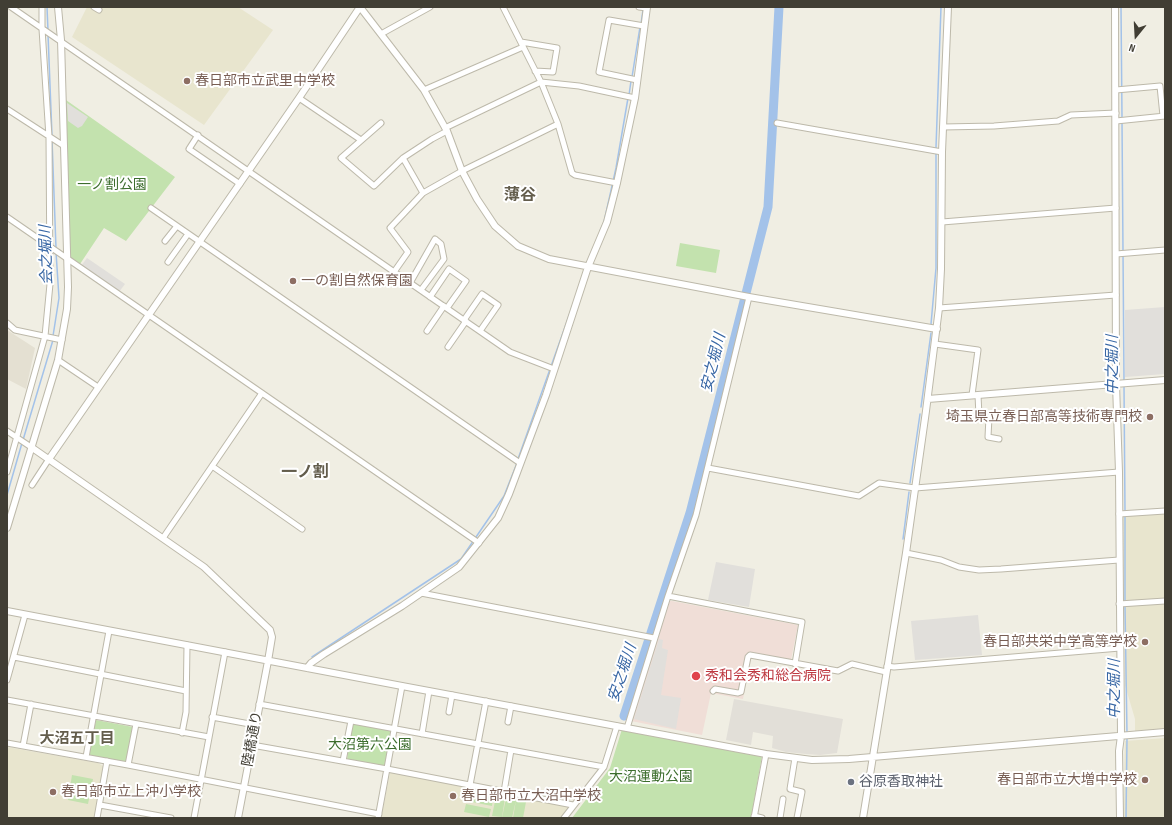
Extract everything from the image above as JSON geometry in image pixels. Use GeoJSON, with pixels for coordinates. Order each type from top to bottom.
{"type":"FeatureCollection","features":[{"type":"Feature","properties":{"kind":"street"},"geometry":{"type":"LineString","coordinates":[[11,7],[43,30],[61,40],[510,352],[554,369]]}},
{"type":"Feature","properties":{"kind":"street"},"geometry":{"type":"LineString","coordinates":[[7,472],[46,336],[50,284],[52,248],[50,137],[42,7]]}},
{"type":"Feature","properties":{"kind":"street"},"geometry":{"type":"LineString","coordinates":[[7,528],[58,360],[59,339],[67,308],[64,257],[64,146],[61,40],[58,7]]}},
{"type":"Feature","properties":{"kind":"street"},"geometry":{"type":"LineString","coordinates":[[94,7],[99,10]]}},
{"type":"Feature","properties":{"kind":"street"},"geometry":{"type":"LineString","coordinates":[[32,485],[98,387],[240,184],[360,7],[424,90],[446,130],[462,171],[477,199],[495,226],[518,246],[549,259],[588,267],[750,297],[937,329]]}},
{"type":"Feature","properties":{"kind":"street"},"geometry":{"type":"LineString","coordinates":[[381,34],[430,7]]}},
{"type":"Feature","properties":{"kind":"street"},"geometry":{"type":"LineString","coordinates":[[503,7],[541,82],[558,124],[572,173],[575,176],[617,182]]}},
{"type":"Feature","properties":{"kind":"street"},"geometry":{"type":"LineString","coordinates":[[307,668],[311,663],[324,654],[421,593],[459,567],[498,518],[520,464],[588,267],[607,222],[635,98],[647,8],[639,7]]}},
{"type":"Feature","properties":{"kind":"street"},"geometry":{"type":"LineString","coordinates":[[863,818],[906,553],[937,329],[941,269],[941,152],[948,7]]}},
{"type":"Feature","properties":{"kind":"street"},"geometry":{"type":"LineString","coordinates":[[1115,7],[1116,208],[1118,254],[1116,295],[1116,384],[1119,472],[1121,736],[1120,818]]}},
{"type":"Feature","properties":{"kind":"street"},"geometry":{"type":"LineString","coordinates":[[637,80],[599,72],[609,20],[644,26]]}},
{"type":"Feature","properties":{"kind":"street"},"geometry":{"type":"LineString","coordinates":[[424,90],[522,44],[558,48],[553,72],[536,71]]}},
{"type":"Feature","properties":{"kind":"street"},"geometry":{"type":"LineString","coordinates":[[381,122],[341,158],[374,186],[403,158],[446,130],[541,82],[579,86],[635,98]]}},
{"type":"Feature","properties":{"kind":"street"},"geometry":{"type":"LineString","coordinates":[[1116,90],[1160,86],[1164,116],[1116,121]]}},
{"type":"Feature","properties":{"kind":"street"},"geometry":{"type":"LineString","coordinates":[[299,98],[361,140]]}},
{"type":"Feature","properties":{"kind":"street"},"geometry":{"type":"LineString","coordinates":[[7,109],[64,146]]}},
{"type":"Feature","properties":{"kind":"street"},"geometry":{"type":"LineString","coordinates":[[943,127],[994,126],[1058,121],[1071,115],[1116,113]]}},
{"type":"Feature","properties":{"kind":"street"},"geometry":{"type":"LineString","coordinates":[[777,123],[941,152]]}},
{"type":"Feature","properties":{"kind":"street"},"geometry":{"type":"LineString","coordinates":[[394,272],[408,252],[390,228],[423,192],[462,171],[558,124]]}},
{"type":"Feature","properties":{"kind":"street"},"geometry":{"type":"LineString","coordinates":[[198,135],[189,149],[240,184]]}},
{"type":"Feature","properties":{"kind":"street"},"geometry":{"type":"LineString","coordinates":[[403,158],[423,192]]}},
{"type":"Feature","properties":{"kind":"street"},"geometry":{"type":"LineString","coordinates":[[151,208],[520,464]]}},
{"type":"Feature","properties":{"kind":"street"},"geometry":{"type":"LineString","coordinates":[[942,222],[1116,208]]}},
{"type":"Feature","properties":{"kind":"street"},"geometry":{"type":"LineString","coordinates":[[7,217],[479,543]]}},
{"type":"Feature","properties":{"kind":"street"},"geometry":{"type":"LineString","coordinates":[[166,241],[177,226]]}},
{"type":"Feature","properties":{"kind":"street"},"geometry":{"type":"LineString","coordinates":[[168,262],[188,234]]}},
{"type":"Feature","properties":{"kind":"street"},"geometry":{"type":"LineString","coordinates":[[410,283],[435,239],[441,244],[444,258],[421,290]]}},
{"type":"Feature","properties":{"kind":"street"},"geometry":{"type":"LineString","coordinates":[[1118,254],[1165,250]]}},
{"type":"Feature","properties":{"kind":"street"},"geometry":{"type":"LineString","coordinates":[[428,331],[466,281],[449,269],[430,297]]}},
{"type":"Feature","properties":{"kind":"street"},"geometry":{"type":"LineString","coordinates":[[448,346],[482,294],[498,305],[480,331]]}},
{"type":"Feature","properties":{"kind":"street"},"geometry":{"type":"LineString","coordinates":[[939,308],[1116,295]]}},
{"type":"Feature","properties":{"kind":"street"},"geometry":{"type":"LineString","coordinates":[[627,728],[654,638],[696,515],[750,297]]}},
{"type":"Feature","properties":{"kind":"street"},"geometry":{"type":"LineString","coordinates":[[7,323],[16,330],[59,339]]}},
{"type":"Feature","properties":{"kind":"street"},"geometry":{"type":"LineString","coordinates":[[935,344],[978,350],[975,395],[979,416],[989,417],[988,437],[999,439]]}},
{"type":"Feature","properties":{"kind":"street"},"geometry":{"type":"LineString","coordinates":[[58,360],[98,387]]}},
{"type":"Feature","properties":{"kind":"street"},"geometry":{"type":"LineString","coordinates":[[928,399],[1165,380]]}},
{"type":"Feature","properties":{"kind":"street"},"geometry":{"type":"LineString","coordinates":[[7,432],[49,459],[163,538],[262,393]]}},
{"type":"Feature","properties":{"kind":"street"},"geometry":{"type":"LineString","coordinates":[[212,466],[302,529]]}},
{"type":"Feature","properties":{"kind":"street"},"geometry":{"type":"LineString","coordinates":[[708,468],[859,496],[879,483],[915,488],[1119,472]]}},
{"type":"Feature","properties":{"kind":"street"},"geometry":{"type":"LineString","coordinates":[[1119,514],[1165,511]]}},
{"type":"Feature","properties":{"kind":"street","name":"陸橋通り"},"geometry":{"type":"LineString","coordinates":[[163,538],[204,567],[270,630],[272,637],[238,818]]}},
{"type":"Feature","properties":{"kind":"street"},"geometry":{"type":"LineString","coordinates":[[906,553],[941,560],[959,568],[979,570],[1001,570],[1119,560]]}},
{"type":"Feature","properties":{"kind":"street"},"geometry":{"type":"LineString","coordinates":[[421,593],[654,638]]}},
{"type":"Feature","properties":{"kind":"street"},"geometry":{"type":"LineString","coordinates":[[668,596],[802,622],[795,664]]}},
{"type":"Feature","properties":{"kind":"street"},"geometry":{"type":"LineString","coordinates":[[1119,604],[1165,601]]}},
{"type":"Feature","properties":{"kind":"street"},"geometry":{"type":"LineString","coordinates":[[7,611],[766,754],[795,758],[830,760],[1165,732]]}},
{"type":"Feature","properties":{"kind":"street"},"geometry":{"type":"LineString","coordinates":[[7,680],[25,615]]}},
{"type":"Feature","properties":{"kind":"street"},"geometry":{"type":"LineString","coordinates":[[86,757],[110,631]]}},
{"type":"Feature","properties":{"kind":"street"},"geometry":{"type":"LineString","coordinates":[[182,732],[186,712],[187,645]]}},
{"type":"Feature","properties":{"kind":"street"},"geometry":{"type":"LineString","coordinates":[[713,691],[715,689],[738,694],[741,692],[748,657],[750,655],[838,672],[852,664],[887,669],[894,667],[1120,648]]}},
{"type":"Feature","properties":{"kind":"street"},"geometry":{"type":"LineString","coordinates":[[194,818],[225,652]]}},
{"type":"Feature","properties":{"kind":"street"},"geometry":{"type":"LineString","coordinates":[[14,657],[186,691]]}},
{"type":"Feature","properties":{"kind":"street"},"geometry":{"type":"LineString","coordinates":[[7,743],[202,779],[378,816],[402,686]]}},
{"type":"Feature","properties":{"kind":"street"},"geometry":{"type":"LineString","coordinates":[[422,734],[429,691]]}},
{"type":"Feature","properties":{"kind":"street"},"geometry":{"type":"LineString","coordinates":[[449,712],[452,695]]}},
{"type":"Feature","properties":{"kind":"street"},"geometry":{"type":"LineString","coordinates":[[7,700],[209,737]]}},
{"type":"Feature","properties":{"kind":"street"},"geometry":{"type":"LineString","coordinates":[[470,785],[486,701]]}},
{"type":"Feature","properties":{"kind":"street"},"geometry":{"type":"LineString","coordinates":[[23,746],[31,704]]}},
{"type":"Feature","properties":{"kind":"street"},"geometry":{"type":"LineString","coordinates":[[259,704],[604,767]]}},
{"type":"Feature","properties":{"kind":"street"},"geometry":{"type":"LineString","coordinates":[[508,722],[511,706]]}},
{"type":"Feature","properties":{"kind":"street"},"geometry":{"type":"LineString","coordinates":[[212,717],[255,725]]}},
{"type":"Feature","properties":{"kind":"street"},"geometry":{"type":"LineString","coordinates":[[343,761],[351,721]]}},
{"type":"Feature","properties":{"kind":"street"},"geometry":{"type":"LineString","coordinates":[[128,765],[136,724]]}},
{"type":"Feature","properties":{"kind":"street"},"geometry":{"type":"LineString","coordinates":[[564,818],[604,767],[617,726]]}},
{"type":"Feature","properties":{"kind":"street"},"geometry":{"type":"LineString","coordinates":[[252,745],[574,805]]}},
{"type":"Feature","properties":{"kind":"street"},"geometry":{"type":"LineString","coordinates":[[504,792],[511,750]]}},
{"type":"Feature","properties":{"kind":"street"},"geometry":{"type":"LineString","coordinates":[[762,818],[754,817],[766,754]]}},
{"type":"Feature","properties":{"kind":"street"},"geometry":{"type":"LineString","coordinates":[[795,758],[790,789],[802,792],[797,818]]}},
{"type":"Feature","properties":{"kind":"street"},"geometry":{"type":"LineString","coordinates":[[97,818],[107,761]]}},
{"type":"Feature","properties":{"kind":"street"},"geometry":{"type":"LineString","coordinates":[[780,818],[783,799]]}},
{"type":"Feature","properties":{"kind":"street"},"geometry":{"type":"LineString","coordinates":[[100,805],[168,818]]}},
{"type":"Feature","properties":{"kind":"shaded area","name":"春日部市立武里中学校"},"geometry":{"type":"Polygon","coordinates":[[[87,7],[238,7],[273,30],[204,125],[72,37],[87,7]]]}},
{"type":"Feature","properties":{"kind":"shaded area"},"geometry":{"type":"Polygon","coordinates":[[[67,103],[88,117],[82,126],[78,128],[68,121],[67,103]]]}},
{"type":"Feature","properties":{"kind":"shaded area"},"geometry":{"type":"Polygon","coordinates":[[[87,258],[125,284],[119,292],[81,266],[87,258]]]}},
{"type":"Feature","properties":{"kind":"shaded area"},"geometry":{"type":"Polygon","coordinates":[[[1165,307],[1165,374],[1125,377],[1125,310],[1165,307]]]}},
{"type":"Feature","properties":{"kind":"shaded area"},"geometry":{"type":"Polygon","coordinates":[[[7,330],[35,348],[26,389],[7,379],[7,330]]]}},
{"type":"Feature","properties":{"kind":"shaded area","name":"春日部共栄中学高等学校"},"geometry":{"type":"Polygon","coordinates":[[[1165,511],[1165,730],[1135,732],[1135,719],[1125,685],[1123,515],[1165,511]]]}},
{"type":"Feature","properties":{"kind":"shaded area"},"geometry":{"type":"Polygon","coordinates":[[[716,562],[755,569],[749,607],[708,600],[716,562]]]}},
{"type":"Feature","properties":{"kind":"shaded area","name":"秀和会秀和総合病院"},"geometry":{"type":"Polygon","coordinates":[[[669,601],[798,625],[791,660],[752,652],[743,699],[711,693],[702,735],[631,721],[669,601]]]}},
{"type":"Feature","properties":{"kind":"shaded area"},"geometry":{"type":"Polygon","coordinates":[[[978,615],[982,655],[915,660],[911,621],[978,615]]]}},
{"type":"Feature","properties":{"kind":"shaded area"},"geometry":{"type":"Polygon","coordinates":[[[659,639],[663,640],[662,648],[668,650],[661,695],[681,698],[676,729],[634,719],[659,639]]]}},
{"type":"Feature","properties":{"kind":"shaded area"},"geometry":{"type":"Polygon","coordinates":[[[734,699],[843,719],[837,753],[820,755],[786,752],[772,748],[773,736],[753,732],[751,745],[726,740],[734,699]]]}},
{"type":"Feature","properties":{"kind":"shaded area","name":"春日部市立大増中学校"},"geometry":{"type":"Polygon","coordinates":[[[1165,738],[1165,818],[1123,818],[1125,741],[1165,738]]]}},
{"type":"Feature","properties":{"kind":"shaded area","name":"春日部市立上沖小学校"},"geometry":{"type":"Polygon","coordinates":[[[7,747],[98,763],[103,766],[95,818],[7,818],[7,747]]]}},
{"type":"Feature","properties":{"kind":"shaded area","name":"春日部市立大沼中学校"},"geometry":{"type":"Polygon","coordinates":[[[392,772],[573,805],[563,818],[381,818],[390,773],[392,772]]]}},
{"type":"Feature","properties":{"kind":"green space","name":"一ノ割公園"},"geometry":{"type":"Polygon","coordinates":[[[66,100],[175,177],[126,241],[104,228],[80,264],[69,257],[66,100]]]}},
{"type":"Feature","properties":{"kind":"green space"},"geometry":{"type":"Polygon","coordinates":[[[680,243],[720,250],[716,273],[676,266],[680,243]]]}},
{"type":"Feature","properties":{"kind":"green space"},"geometry":{"type":"Polygon","coordinates":[[[96,720],[133,727],[127,763],[89,755],[96,720]]]}},
{"type":"Feature","properties":{"kind":"green space","name":"大沼第六公園"},"geometry":{"type":"Polygon","coordinates":[[[353,723],[392,731],[386,766],[347,759],[353,723]]]}},
{"type":"Feature","properties":{"kind":"green space","name":"大沼運動公園"},"geometry":{"type":"Polygon","coordinates":[[[622,729],[762,756],[751,818],[572,818],[610,768],[622,729]]]}},
{"type":"Feature","properties":{"kind":"green space"},"geometry":{"type":"Polygon","coordinates":[[[72,775],[93,779],[88,804],[68,800],[72,775]]]}},
{"type":"Feature","properties":{"kind":"green space"},"geometry":{"type":"Polygon","coordinates":[[[468,793],[493,798],[492,806],[467,801],[468,793]]]}},
{"type":"Feature","properties":{"kind":"green space"},"geometry":{"type":"Polygon","coordinates":[[[496,796],[505,798],[502,817],[492,816],[496,796]]]}},
{"type":"Feature","properties":{"kind":"green space"},"geometry":{"type":"Polygon","coordinates":[[[506,798],[516,800],[512,818],[502,818],[506,798]]]}},
{"type":"Feature","properties":{"kind":"green space"},"geometry":{"type":"Polygon","coordinates":[[[516,800],[526,802],[523,818],[513,818],[516,800]]]}},
{"type":"Feature","properties":{"kind":"green space"},"geometry":{"type":"Polygon","coordinates":[[[466,804],[491,809],[489,817],[464,812],[466,804]]]}},
{"type":"Feature","properties":{"kind":"waterway","name":"会之堀川"},"geometry":{"type":"LineString","coordinates":[[47,7],[48,31]]}},
{"type":"Feature","properties":{"kind":"waterway","name":"安之堀川"},"geometry":{"type":"LineString","coordinates":[[624,716],[690,513],[768,207],[779,7]]}},
{"type":"Feature","properties":{"kind":"waterway"},"geometry":{"type":"LineString","coordinates":[[931,324],[936,268],[936,147],[941,7]]}},
{"type":"Feature","properties":{"kind":"waterway","name":"中之堀川"},"geometry":{"type":"LineString","coordinates":[[1121,7],[1122,118]]}},
{"type":"Feature","properties":{"kind":"waterway"},"geometry":{"type":"LineString","coordinates":[[641,24],[643,10]]}},
{"type":"Feature","properties":{"kind":"waterway"},"geometry":{"type":"LineString","coordinates":[[632,77],[640,27]]}},
{"type":"Feature","properties":{"kind":"waterway","name":"会之堀川"},"geometry":{"type":"LineString","coordinates":[[48,34],[52,136]]}},
{"type":"Feature","properties":{"kind":"waterway"},"geometry":{"type":"LineString","coordinates":[[629,95],[631,81]]}},
{"type":"Feature","properties":{"kind":"waterway"},"geometry":{"type":"LineString","coordinates":[[600,231],[604,222],[616,168],[628,98]]}},
{"type":"Feature","properties":{"kind":"waterway","name":"中之堀川"},"geometry":{"type":"LineString","coordinates":[[1122,122],[1124,382]]}},
{"type":"Feature","properties":{"kind":"waterway","name":"会之堀川"},"geometry":{"type":"LineString","coordinates":[[52,140],[56,248]]}},
{"type":"Feature","properties":{"kind":"waterway","name":"会之堀川"},"geometry":{"type":"LineString","coordinates":[[53,336],[59,298],[56,252]]}},
{"type":"Feature","properties":{"kind":"waterway"},"geometry":{"type":"LineString","coordinates":[[518,459],[575,299]]}},
{"type":"Feature","properties":{"kind":"waterway"},"geometry":{"type":"LineString","coordinates":[[921,407],[931,333]]}},
{"type":"Feature","properties":{"kind":"waterway","name":"会之堀川"},"geometry":{"type":"LineString","coordinates":[[23,440],[53,340]]}},
{"type":"Feature","properties":{"kind":"waterway","name":"中之堀川"},"geometry":{"type":"LineString","coordinates":[[1124,386],[1125,512]]}},
{"type":"Feature","properties":{"kind":"waterway"},"geometry":{"type":"LineString","coordinates":[[910,483],[920,414]]}},
{"type":"Feature","properties":{"kind":"waterway","name":"会之堀川"},"geometry":{"type":"LineString","coordinates":[[7,495],[22,443]]}},
{"type":"Feature","properties":{"kind":"waterway"},"geometry":{"type":"LineString","coordinates":[[312,657],[461,559],[504,496],[517,463]]}},
{"type":"Feature","properties":{"kind":"waterway"},"geometry":{"type":"LineString","coordinates":[[903,539],[909,492]]}},
{"type":"Feature","properties":{"kind":"waterway","name":"中之堀川"},"geometry":{"type":"LineString","coordinates":[[1125,516],[1125,602]]}},
{"type":"Feature","properties":{"kind":"waterway","name":"中之堀川"},"geometry":{"type":"LineString","coordinates":[[1125,606],[1127,734]]}},
{"type":"Feature","properties":{"kind":"waterway","name":"中之堀川"},"geometry":{"type":"LineString","coordinates":[[1126,818],[1127,738]]}},
{"type":"Feature","properties":{"kind":"place","name":"春日部市立武里中学校"},"geometry":{"type":"Point","coordinates":[187,81]}},
{"type":"Feature","properties":{"kind":"place","name":"一の割自然保育園"},"geometry":{"type":"Point","coordinates":[293,281]}},
{"type":"Feature","properties":{"kind":"place","name":"埼玉県立春日部高等技術専門校"},"geometry":{"type":"Point","coordinates":[1150,417]}},
{"type":"Feature","properties":{"kind":"place","name":"春日部共栄中学高等学校"},"geometry":{"type":"Point","coordinates":[1145,642]}},
{"type":"Feature","properties":{"kind":"place","name":"秀和会秀和総合病院"},"geometry":{"type":"Point","coordinates":[696,676]}},
{"type":"Feature","properties":{"kind":"place","name":"春日部市立大増中学校"},"geometry":{"type":"Point","coordinates":[1145,780]}},
{"type":"Feature","properties":{"kind":"place","name":"谷原香取神社"},"geometry":{"type":"Point","coordinates":[851,782]}},
{"type":"Feature","properties":{"kind":"place","name":"春日部市立上沖小学校"},"geometry":{"type":"Point","coordinates":[53,792]}},
{"type":"Feature","properties":{"kind":"place","name":"春日部市立大沼中学校"},"geometry":{"type":"Point","coordinates":[453,796]}},
{"type":"Feature","properties":{"kind":"district","name":"薄谷"},"geometry":{"type":"Point","coordinates":[520,196]}},
{"type":"Feature","properties":{"kind":"district","name":"一ノ割"},"geometry":{"type":"Point","coordinates":[305,473]}},
{"type":"Feature","properties":{"kind":"district","name":"大沼五丁目"},"geometry":{"type":"Point","coordinates":[77,739]}}]}
